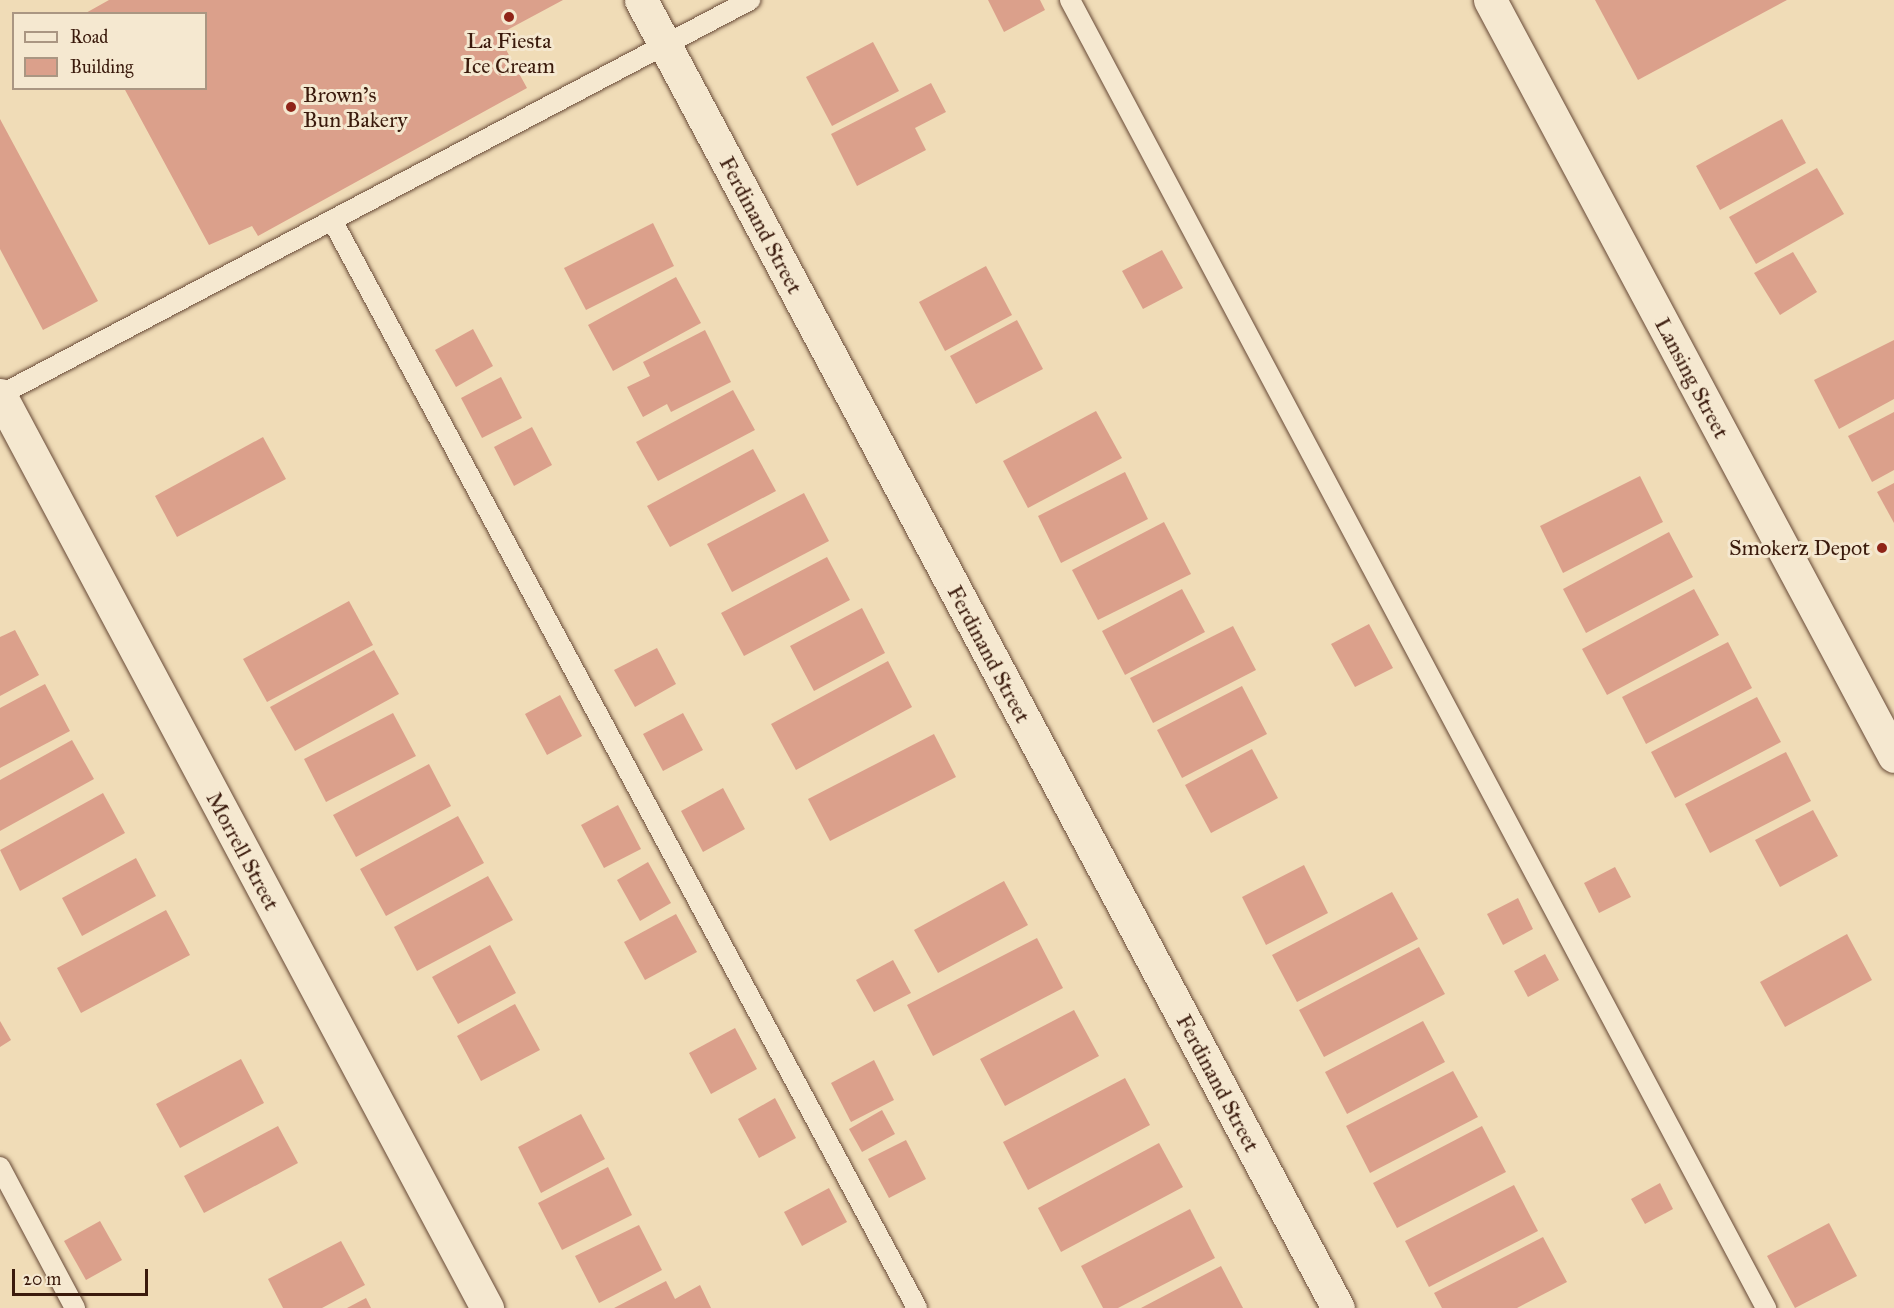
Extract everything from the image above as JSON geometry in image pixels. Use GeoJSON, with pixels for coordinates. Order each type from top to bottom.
{"type":"FeatureCollection","features":[{"type":"Feature","properties":{"kind":"street","name":"Ferdinand Street"},"geometry":{"type":"LineString","coordinates":[[641,0],[1338,1308]]}},
{"type":"Feature","properties":{"kind":"street","name":"Lansing Street"},"geometry":{"type":"LineString","coordinates":[[1490,0],[1894,756]]}},
{"type":"Feature","properties":{"kind":"street","name":"Morrell Street"},"geometry":{"type":"LineString","coordinates":[[0,394],[487,1308]]}},
{"type":"Feature","properties":{"kind":"lane"},"geometry":{"type":"LineString","coordinates":[[0,394],[750,0]]}},
{"type":"Feature","properties":{"kind":"lane"},"geometry":{"type":"LineString","coordinates":[[1070,0],[1766,1308]]}},
{"type":"Feature","properties":{"kind":"lane"},"geometry":{"type":"LineString","coordinates":[[332,220],[917,1308]]}},
{"type":"Feature","properties":{"kind":"lane"},"geometry":{"type":"LineString","coordinates":[[0,1167],[75,1308]]}},
{"type":"Feature","properties":{"kind":"building","name":"Brown's Bun Bakery"},"geometry":{"type":"Polygon","coordinates":[[[109,0],[563,0],[498,35],[527,88],[258,236],[252,226],[209,245],[125,90],[207,90],[207,12],[88,12],[109,0]]]}},
{"type":"Feature","properties":{"kind":"building"},"geometry":{"type":"Polygon","coordinates":[[[988,0],[1040,0],[1045,10],[1004,32],[988,0]]]}},
{"type":"Feature","properties":{"kind":"building"},"geometry":{"type":"Polygon","coordinates":[[[1595,0],[1787,0],[1638,80],[1595,0]]]}},
{"type":"Feature","properties":{"kind":"building"},"geometry":{"type":"Polygon","coordinates":[[[873,42],[899,91],[832,126],[806,77],[873,42]]]}},
{"type":"Feature","properties":{"kind":"building"},"geometry":{"type":"Polygon","coordinates":[[[931,83],[946,112],[915,128],[926,150],[857,186],[831,134],[931,83]]]}},
{"type":"Feature","properties":{"kind":"building"},"geometry":{"type":"Polygon","coordinates":[[[0,119],[98,301],[43,330],[0,249],[0,119]]]}},
{"type":"Feature","properties":{"kind":"building"},"geometry":{"type":"Polygon","coordinates":[[[1782,119],[1806,163],[1720,210],[1696,166],[1782,119]]]}},
{"type":"Feature","properties":{"kind":"building"},"geometry":{"type":"Polygon","coordinates":[[[1817,168],[1844,214],[1756,264],[1729,217],[1817,168]]]}},
{"type":"Feature","properties":{"kind":"building"},"geometry":{"type":"Polygon","coordinates":[[[653,223],[674,266],[586,310],[564,268],[653,223]]]}},
{"type":"Feature","properties":{"kind":"building"},"geometry":{"type":"Polygon","coordinates":[[[1162,250],[1183,288],[1143,309],[1122,271],[1162,250]]]}},
{"type":"Feature","properties":{"kind":"building"},"geometry":{"type":"Polygon","coordinates":[[[1793,252],[1817,292],[1780,315],[1754,273],[1793,252]]]}},
{"type":"Feature","properties":{"kind":"building"},"geometry":{"type":"Polygon","coordinates":[[[986,266],[1012,315],[945,351],[919,302],[986,266]]]}},
{"type":"Feature","properties":{"kind":"building"},"geometry":{"type":"Polygon","coordinates":[[[676,277],[701,323],[613,371],[588,325],[676,277]]]}},
{"type":"Feature","properties":{"kind":"building"},"geometry":{"type":"Polygon","coordinates":[[[1017,320],[1043,369],[976,404],[950,356],[1017,320]]]}},
{"type":"Feature","properties":{"kind":"building"},"geometry":{"type":"Polygon","coordinates":[[[473,329],[493,366],[456,387],[435,350],[473,329]]]}},
{"type":"Feature","properties":{"kind":"building"},"geometry":{"type":"Polygon","coordinates":[[[705,330],[731,382],[671,412],[667,404],[643,417],[627,387],[650,376],[643,362],[705,330]]]}},
{"type":"Feature","properties":{"kind":"building"},"geometry":{"type":"Polygon","coordinates":[[[1894,340],[1894,399],[1839,429],[1814,380],[1894,340]]]}},
{"type":"Feature","properties":{"kind":"building"},"geometry":{"type":"Polygon","coordinates":[[[501,377],[522,418],[482,438],[461,398],[501,377]]]}},
{"type":"Feature","properties":{"kind":"building"},"geometry":{"type":"Polygon","coordinates":[[[733,390],[755,430],[658,481],[636,442],[733,390]]]}},
{"type":"Feature","properties":{"kind":"building"},"geometry":{"type":"Polygon","coordinates":[[[1096,411],[1122,458],[1028,508],[1003,461],[1096,411]]]}},
{"type":"Feature","properties":{"kind":"building"},"geometry":{"type":"Polygon","coordinates":[[[1894,412],[1894,470],[1872,482],[1848,436],[1894,412]]]}},
{"type":"Feature","properties":{"kind":"building"},"geometry":{"type":"Polygon","coordinates":[[[532,427],[552,465],[514,486],[494,447],[532,427]]]}},
{"type":"Feature","properties":{"kind":"building"},"geometry":{"type":"Polygon","coordinates":[[[263,437],[286,479],[177,537],[155,496],[263,437]]]}},
{"type":"Feature","properties":{"kind":"building"},"geometry":{"type":"Polygon","coordinates":[[[753,449],[776,491],[670,547],[647,506],[753,449]]]}},
{"type":"Feature","properties":{"kind":"building"},"geometry":{"type":"Polygon","coordinates":[[[1125,472],[1148,519],[1061,563],[1038,516],[1125,472]]]}},
{"type":"Feature","properties":{"kind":"building"},"geometry":{"type":"Polygon","coordinates":[[[1640,476],[1663,522],[1563,573],[1540,526],[1640,476]]]}},
{"type":"Feature","properties":{"kind":"building"},"geometry":{"type":"Polygon","coordinates":[[[1894,483],[1894,523],[1877,492],[1894,483]]]}},
{"type":"Feature","properties":{"kind":"building"},"geometry":{"type":"Polygon","coordinates":[[[804,493],[829,541],[732,592],[707,544],[804,493]]]}},
{"type":"Feature","properties":{"kind":"building"},"geometry":{"type":"Polygon","coordinates":[[[1164,522],[1191,574],[1098,620],[1072,570],[1164,522]]]}},
{"type":"Feature","properties":{"kind":"building"},"geometry":{"type":"Polygon","coordinates":[[[1669,532],[1693,577],[1586,633],[1563,589],[1669,532]]]}},
{"type":"Feature","properties":{"kind":"building"},"geometry":{"type":"Polygon","coordinates":[[[827,557],[850,600],[744,656],[721,613],[827,557]]]}},
{"type":"Feature","properties":{"kind":"building"},"geometry":{"type":"Polygon","coordinates":[[[1182,589],[1205,632],[1125,675],[1102,631],[1182,589]]]}},
{"type":"Feature","properties":{"kind":"building"},"geometry":{"type":"Polygon","coordinates":[[[1694,589],[1719,635],[1607,695],[1582,649],[1694,589]]]}},
{"type":"Feature","properties":{"kind":"building"},"geometry":{"type":"Polygon","coordinates":[[[349,601],[373,645],[267,702],[243,659],[349,601]]]}},
{"type":"Feature","properties":{"kind":"building"},"geometry":{"type":"Polygon","coordinates":[[[862,608],[885,653],[814,691],[790,646],[862,608]]]}},
{"type":"Feature","properties":{"kind":"building"},"geometry":{"type":"Polygon","coordinates":[[[1369,624],[1393,668],[1355,687],[1331,644],[1369,624]]]}},
{"type":"Feature","properties":{"kind":"building"},"geometry":{"type":"Polygon","coordinates":[[[1233,626],[1256,670],[1153,723],[1130,678],[1233,626]]]}},
{"type":"Feature","properties":{"kind":"building"},"geometry":{"type":"Polygon","coordinates":[[[15,630],[39,675],[0,696],[0,637],[15,630]]]}},
{"type":"Feature","properties":{"kind":"building"},"geometry":{"type":"Polygon","coordinates":[[[1728,642],[1752,688],[1646,744],[1622,697],[1728,642]]]}},
{"type":"Feature","properties":{"kind":"building"},"geometry":{"type":"Polygon","coordinates":[[[657,648],[676,684],[635,707],[614,670],[657,648]]]}},
{"type":"Feature","properties":{"kind":"building"},"geometry":{"type":"Polygon","coordinates":[[[374,650],[399,694],[295,751],[270,707],[374,650]]]}},
{"type":"Feature","properties":{"kind":"building"},"geometry":{"type":"Polygon","coordinates":[[[888,661],[912,707],[796,770],[771,724],[888,661]]]}},
{"type":"Feature","properties":{"kind":"building"},"geometry":{"type":"Polygon","coordinates":[[[45,684],[70,731],[0,768],[0,708],[45,684]]]}},
{"type":"Feature","properties":{"kind":"building"},"geometry":{"type":"Polygon","coordinates":[[[1242,686],[1267,734],[1182,778],[1157,730],[1242,686]]]}},
{"type":"Feature","properties":{"kind":"building"},"geometry":{"type":"Polygon","coordinates":[[[560,695],[582,736],[547,755],[525,714],[560,695]]]}},
{"type":"Feature","properties":{"kind":"building"},"geometry":{"type":"Polygon","coordinates":[[[1757,697],[1781,742],[1675,798],[1651,752],[1757,697]]]}},
{"type":"Feature","properties":{"kind":"building"},"geometry":{"type":"Polygon","coordinates":[[[393,713],[416,756],[326,802],[304,759],[393,713]]]}},
{"type":"Feature","properties":{"kind":"building"},"geometry":{"type":"Polygon","coordinates":[[[683,713],[703,750],[663,771],[643,734],[683,713]]]}},
{"type":"Feature","properties":{"kind":"building"},"geometry":{"type":"Polygon","coordinates":[[[934,734],[956,777],[830,841],[808,799],[934,734]]]}},
{"type":"Feature","properties":{"kind":"building"},"geometry":{"type":"Polygon","coordinates":[[[72,740],[94,779],[0,831],[0,780],[72,740]]]}},
{"type":"Feature","properties":{"kind":"building"},"geometry":{"type":"Polygon","coordinates":[[[1252,749],[1278,798],[1211,833],[1185,785],[1252,749]]]}},
{"type":"Feature","properties":{"kind":"building"},"geometry":{"type":"Polygon","coordinates":[[[1786,752],[1811,801],[1710,853],[1685,804],[1786,752]]]}},
{"type":"Feature","properties":{"kind":"building"},"geometry":{"type":"Polygon","coordinates":[[[429,764],[451,806],[356,857],[333,815],[429,764]]]}},
{"type":"Feature","properties":{"kind":"building"},"geometry":{"type":"Polygon","coordinates":[[[723,788],[745,829],[703,852],[681,811],[723,788]]]}},
{"type":"Feature","properties":{"kind":"building"},"geometry":{"type":"Polygon","coordinates":[[[103,793],[125,833],[20,891],[0,850],[103,793]]]}},
{"type":"Feature","properties":{"kind":"building"},"geometry":{"type":"Polygon","coordinates":[[[618,805],[641,849],[604,868],[581,825],[618,805]]]}},
{"type":"Feature","properties":{"kind":"building"},"geometry":{"type":"Polygon","coordinates":[[[1813,810],[1838,856],[1780,887],[1755,840],[1813,810]]]}},
{"type":"Feature","properties":{"kind":"building"},"geometry":{"type":"Polygon","coordinates":[[[458,816],[484,863],[386,916],[360,869],[458,816]]]}},
{"type":"Feature","properties":{"kind":"building"},"geometry":{"type":"Polygon","coordinates":[[[136,858],[156,896],[82,936],[62,898],[136,858]]]}},
{"type":"Feature","properties":{"kind":"building"},"geometry":{"type":"Polygon","coordinates":[[[648,862],[671,903],[640,921],[617,880],[648,862]]]}},
{"type":"Feature","properties":{"kind":"building"},"geometry":{"type":"Polygon","coordinates":[[[1304,865],[1328,913],[1266,945],[1242,897],[1304,865]]]}},
{"type":"Feature","properties":{"kind":"building"},"geometry":{"type":"Polygon","coordinates":[[[1615,867],[1631,897],[1599,913],[1584,883],[1615,867]]]}},
{"type":"Feature","properties":{"kind":"building"},"geometry":{"type":"Polygon","coordinates":[[[488,876],[513,920],[417,971],[394,927],[488,876]]]}},
{"type":"Feature","properties":{"kind":"building"},"geometry":{"type":"Polygon","coordinates":[[[1004,881],[1028,925],[938,973],[914,930],[1004,881]]]}},
{"type":"Feature","properties":{"kind":"building"},"geometry":{"type":"Polygon","coordinates":[[[1392,892],[1418,939],[1297,1002],[1272,955],[1392,892]]]}},
{"type":"Feature","properties":{"kind":"building"},"geometry":{"type":"Polygon","coordinates":[[[1518,898],[1533,929],[1503,945],[1487,914],[1518,898]]]}},
{"type":"Feature","properties":{"kind":"building"},"geometry":{"type":"Polygon","coordinates":[[[166,910],[190,955],[81,1013],[57,968],[166,910]]]}},
{"type":"Feature","properties":{"kind":"building"},"geometry":{"type":"Polygon","coordinates":[[[676,914],[697,952],[645,980],[624,942],[676,914]]]}},
{"type":"Feature","properties":{"kind":"building"},"geometry":{"type":"Polygon","coordinates":[[[1847,934],[1872,980],[1785,1027],[1760,982],[1847,934]]]}},
{"type":"Feature","properties":{"kind":"building"},"geometry":{"type":"Polygon","coordinates":[[[1037,938],[1063,988],[933,1056],[907,1005],[1037,938]]]}},
{"type":"Feature","properties":{"kind":"building"},"geometry":{"type":"Polygon","coordinates":[[[490,945],[516,993],[458,1024],[432,977],[490,945]]]}},
{"type":"Feature","properties":{"kind":"building"},"geometry":{"type":"Polygon","coordinates":[[[1419,947],[1445,994],[1324,1057],[1299,1010],[1419,947]]]}},
{"type":"Feature","properties":{"kind":"building"},"geometry":{"type":"Polygon","coordinates":[[[1545,954],[1559,980],[1528,997],[1514,971],[1545,954]]]}},
{"type":"Feature","properties":{"kind":"building"},"geometry":{"type":"Polygon","coordinates":[[[893,960],[911,993],[874,1012],[856,980],[893,960]]]}},
{"type":"Feature","properties":{"kind":"building"},"geometry":{"type":"Polygon","coordinates":[[[515,1004],[540,1050],[481,1081],[457,1036],[515,1004]]]}},
{"type":"Feature","properties":{"kind":"building"},"geometry":{"type":"Polygon","coordinates":[[[1074,1010],[1099,1056],[1005,1106],[980,1059],[1074,1010]]]}},
{"type":"Feature","properties":{"kind":"building"},"geometry":{"type":"Polygon","coordinates":[[[0,1021],[11,1040],[0,1047],[0,1021]]]}},
{"type":"Feature","properties":{"kind":"building"},"geometry":{"type":"Polygon","coordinates":[[[1423,1021],[1445,1062],[1347,1114],[1325,1072],[1423,1021]]]}},
{"type":"Feature","properties":{"kind":"building"},"geometry":{"type":"Polygon","coordinates":[[[735,1028],[757,1069],[711,1094],[689,1053],[735,1028]]]}},
{"type":"Feature","properties":{"kind":"building"},"geometry":{"type":"Polygon","coordinates":[[[241,1059],[264,1103],[180,1148],[156,1104],[241,1059]]]}},
{"type":"Feature","properties":{"kind":"building"},"geometry":{"type":"Polygon","coordinates":[[[874,1060],[894,1100],[851,1122],[831,1083],[874,1060]]]}},
{"type":"Feature","properties":{"kind":"building"},"geometry":{"type":"Polygon","coordinates":[[[1453,1071],[1478,1117],[1370,1173],[1346,1126],[1453,1071]]]}},
{"type":"Feature","properties":{"kind":"building"},"geometry":{"type":"Polygon","coordinates":[[[1125,1078],[1150,1125],[1028,1190],[1003,1142],[1125,1078]]]}},
{"type":"Feature","properties":{"kind":"building"},"geometry":{"type":"Polygon","coordinates":[[[775,1098],[796,1138],[759,1158],[738,1119],[775,1098]]]}},
{"type":"Feature","properties":{"kind":"building"},"geometry":{"type":"Polygon","coordinates":[[[882,1110],[895,1134],[862,1152],[849,1129],[882,1110]]]}},
{"type":"Feature","properties":{"kind":"building"},"geometry":{"type":"Polygon","coordinates":[[[581,1114],[605,1159],[541,1193],[518,1147],[581,1114]]]}},
{"type":"Feature","properties":{"kind":"building"},"geometry":{"type":"Polygon","coordinates":[[[278,1126],[298,1163],[204,1213],[184,1176],[278,1126]]]}},
{"type":"Feature","properties":{"kind":"building"},"geometry":{"type":"Polygon","coordinates":[[[1482,1126],[1506,1172],[1397,1228],[1373,1183],[1482,1126]]]}},
{"type":"Feature","properties":{"kind":"building"},"geometry":{"type":"Polygon","coordinates":[[[906,1140],[926,1179],[889,1198],[868,1159],[906,1140]]]}},
{"type":"Feature","properties":{"kind":"building"},"geometry":{"type":"Polygon","coordinates":[[[1159,1143],[1183,1187],[1061,1252],[1038,1208],[1159,1143]]]}},
{"type":"Feature","properties":{"kind":"building"},"geometry":{"type":"Polygon","coordinates":[[[608,1167],[632,1215],[562,1250],[538,1203],[608,1167]]]}},
{"type":"Feature","properties":{"kind":"building"},"geometry":{"type":"Polygon","coordinates":[[[1660,1183],[1673,1209],[1645,1224],[1631,1199],[1660,1183]]]}},
{"type":"Feature","properties":{"kind":"building"},"geometry":{"type":"Polygon","coordinates":[[[1514,1185],[1538,1231],[1429,1287],[1405,1241],[1514,1185]]]}},
{"type":"Feature","properties":{"kind":"building"},"geometry":{"type":"Polygon","coordinates":[[[829,1188],[847,1222],[802,1246],[784,1212],[829,1188]]]}},
{"type":"Feature","properties":{"kind":"building"},"geometry":{"type":"Polygon","coordinates":[[[1190,1209],[1215,1258],[1118,1308],[1103,1308],[1081,1266],[1190,1209]]]}},
{"type":"Feature","properties":{"kind":"building"},"geometry":{"type":"Polygon","coordinates":[[[100,1221],[122,1260],[86,1280],[64,1241],[100,1221]]]}},
{"type":"Feature","properties":{"kind":"building"},"geometry":{"type":"Polygon","coordinates":[[[1829,1223],[1857,1276],[1795,1308],[1767,1256],[1829,1223]]]}},
{"type":"Feature","properties":{"kind":"building"},"geometry":{"type":"Polygon","coordinates":[[[639,1225],[662,1270],[599,1303],[575,1256],[639,1225]]]}},
{"type":"Feature","properties":{"kind":"building"},"geometry":{"type":"Polygon","coordinates":[[[1543,1237],[1567,1282],[1517,1308],[1442,1308],[1434,1293],[1543,1237]]]}},
{"type":"Feature","properties":{"kind":"building"},"geometry":{"type":"Polygon","coordinates":[[[341,1241],[365,1285],[322,1308],[283,1308],[268,1279],[341,1241]]]}},
{"type":"Feature","properties":{"kind":"building"},"geometry":{"type":"Polygon","coordinates":[[[1221,1266],[1243,1308],[1141,1308],[1221,1266]]]}},
{"type":"Feature","properties":{"kind":"building"},"geometry":{"type":"Polygon","coordinates":[[[666,1281],[675,1299],[700,1285],[711,1308],[614,1308],[666,1281]]]}},
{"type":"Feature","properties":{"kind":"building"},"geometry":{"type":"Polygon","coordinates":[[[366,1298],[371,1308],[347,1308],[366,1298]]]}},
{"type":"Feature","properties":{"kind":"place","name":"La Fiesta Ice Cream"},"geometry":{"type":"Point","coordinates":[509,17]}},
{"type":"Feature","properties":{"kind":"place","name":"Brown's Bun Bakery"},"geometry":{"type":"Point","coordinates":[291,107]}},
{"type":"Feature","properties":{"kind":"place","name":"Smokerz Depot"},"geometry":{"type":"Point","coordinates":[1882,548]}}]}
